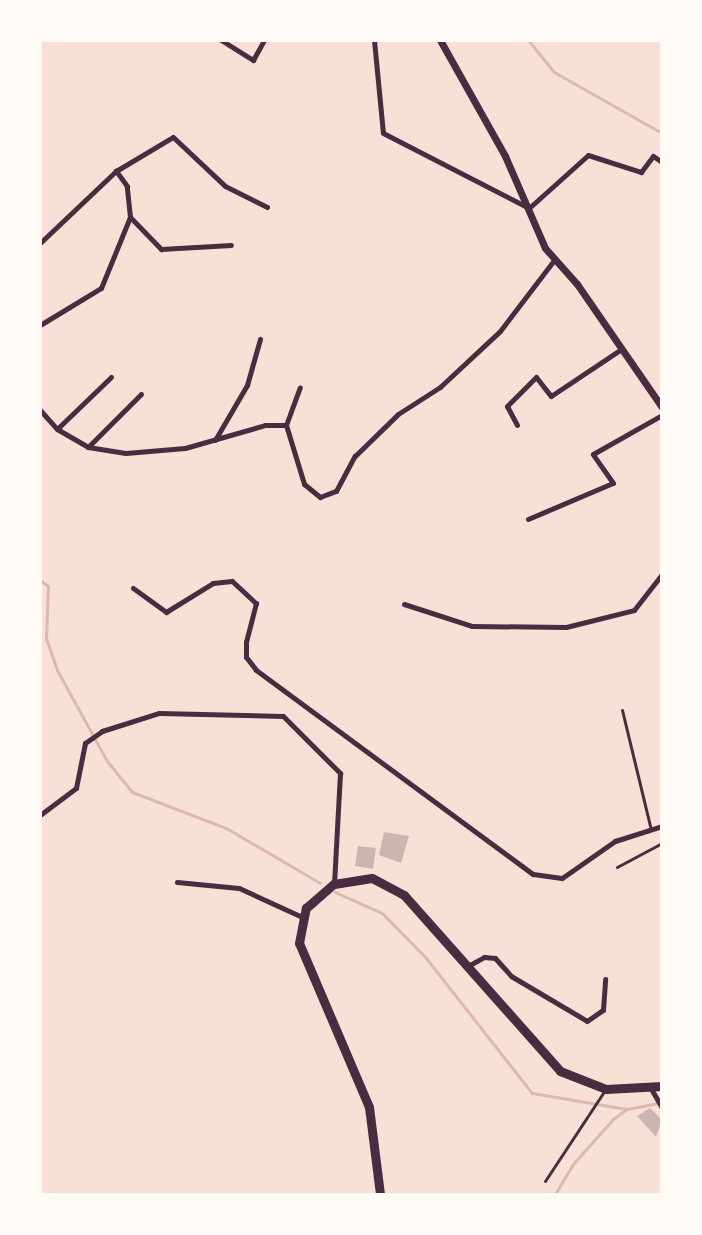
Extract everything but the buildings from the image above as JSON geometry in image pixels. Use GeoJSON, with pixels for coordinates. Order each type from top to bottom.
{"type":"FeatureCollection","features":[{"type":"Feature","properties":{"kind":"main road"},"geometry":{"type":"LineString","coordinates":[[380,1194],[369,1107],[307,971],[299,936],[302,917],[310,902],[334,884],[360,877],[393,886],[549,1063],[582,1083],[606,1089],[662,1086]]}},
{"type":"Feature","properties":{"kind":"street"},"geometry":{"type":"LineString","coordinates":[[221,40],[253,60],[264,40]]}},
{"type":"Feature","properties":{"kind":"street"},"geometry":{"type":"LineString","coordinates":[[374,40],[383,133],[529,208]]}},
{"type":"Feature","properties":{"kind":"street"},"geometry":{"type":"LineString","coordinates":[[440,40],[554,260],[581,289],[620,350],[662,407]]}},
{"type":"Feature","properties":{"kind":"street"},"geometry":{"type":"LineString","coordinates":[[40,243],[116,171],[173,137],[225,186],[267,207]]}},
{"type":"Feature","properties":{"kind":"street"},"geometry":{"type":"LineString","coordinates":[[529,208],[588,155],[642,172],[653,156],[662,162]]}},
{"type":"Feature","properties":{"kind":"street"},"geometry":{"type":"LineString","coordinates":[[40,325],[101,288],[130,217],[127,186],[116,171]]}},
{"type":"Feature","properties":{"kind":"street"},"geometry":{"type":"LineString","coordinates":[[130,217],[160,249],[231,245]]}},
{"type":"Feature","properties":{"kind":"street"},"geometry":{"type":"LineString","coordinates":[[300,387],[286,425],[304,484],[320,496],[336,491],[356,456],[398,414],[440,387],[500,331],[554,260]]}},
{"type":"Feature","properties":{"kind":"street"},"geometry":{"type":"LineString","coordinates":[[215,441],[247,385],[260,339]]}},
{"type":"Feature","properties":{"kind":"street"},"geometry":{"type":"LineString","coordinates":[[517,424],[507,406],[536,377],[551,396],[620,350]]}},
{"type":"Feature","properties":{"kind":"street"},"geometry":{"type":"LineString","coordinates":[[57,429],[111,377]]}},
{"type":"Feature","properties":{"kind":"street"},"geometry":{"type":"LineString","coordinates":[[88,447],[141,394]]}},
{"type":"Feature","properties":{"kind":"street"},"geometry":{"type":"LineString","coordinates":[[40,410],[57,429],[88,447],[126,453],[215,441],[265,425],[286,425]]}},
{"type":"Feature","properties":{"kind":"street"},"geometry":{"type":"LineString","coordinates":[[528,519],[613,483],[593,454],[662,415]]}},
{"type":"Feature","properties":{"kind":"street"},"geometry":{"type":"LineString","coordinates":[[404,604],[472,626],[566,627],[634,610],[662,574]]}},
{"type":"Feature","properties":{"kind":"street"},"geometry":{"type":"LineString","coordinates":[[133,588],[166,612],[222,580],[232,581],[256,603],[246,657],[398,777],[533,874],[551,880],[576,871],[615,841],[662,826]]}},
{"type":"Feature","properties":{"kind":"street"},"geometry":{"type":"LineString","coordinates":[[40,815],[76,788],[85,743],[102,731],[159,713],[283,716],[340,773],[334,884]]}},
{"type":"Feature","properties":{"kind":"street"},"geometry":{"type":"LineString","coordinates":[[177,882],[239,888],[302,917]]}},
{"type":"Feature","properties":{"kind":"street"},"geometry":{"type":"LineString","coordinates":[[466,967],[484,957],[495,958],[511,976],[587,1021],[603,1010],[605,979]]}},
{"type":"Feature","properties":{"kind":"street"},"geometry":{"type":"LineString","coordinates":[[650,1087],[662,1108]]}},
{"type":"Feature","properties":{"kind":"lane"},"geometry":{"type":"LineString","coordinates":[[622,710],[651,830]]}},
{"type":"Feature","properties":{"kind":"lane"},"geometry":{"type":"LineString","coordinates":[[617,867],[662,843]]}},
{"type":"Feature","properties":{"kind":"lane"},"geometry":{"type":"LineString","coordinates":[[545,1181],[606,1089]]}},
{"type":"Feature","properties":{"kind":"waterway"},"geometry":{"type":"LineString","coordinates":[[528,40],[554,72],[662,133]]}},
{"type":"Feature","properties":{"kind":"waterway"},"geometry":{"type":"LineString","coordinates":[[40,580],[48,586],[46,638],[57,670],[107,761],[132,792],[226,828],[320,883]]}},
{"type":"Feature","properties":{"kind":"waterway"},"geometry":{"type":"LineString","coordinates":[[335,892],[382,913],[426,958],[532,1093],[627,1109]]}},
{"type":"Feature","properties":{"kind":"waterway"},"geometry":{"type":"LineString","coordinates":[[555,1194],[573,1164],[613,1119],[627,1109],[659,1103]]}}]}
